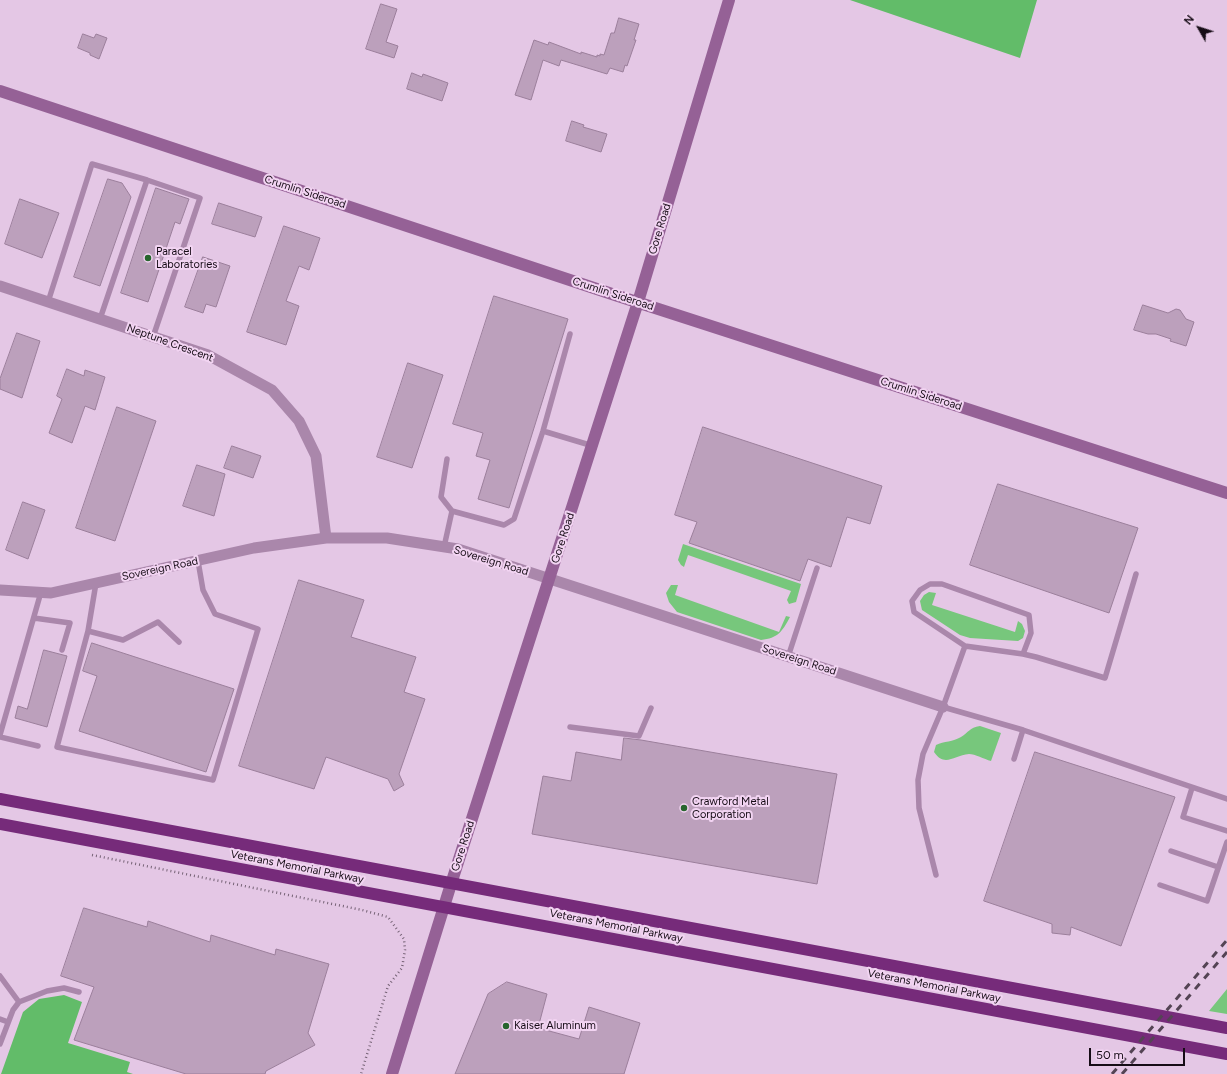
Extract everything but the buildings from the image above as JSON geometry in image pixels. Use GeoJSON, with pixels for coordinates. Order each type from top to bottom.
{"type":"FeatureCollection","features":[{"type":"Feature","properties":{"kind":"highway","name":"Veterans Memorial Parkway"},"geometry":{"type":"LineString","coordinates":[[0,799],[1227,1028]]}},
{"type":"Feature","properties":{"kind":"highway","name":"Veterans Memorial Parkway"},"geometry":{"type":"LineString","coordinates":[[0,824],[1227,1054]]}},
{"type":"Feature","properties":{"kind":"street","name":"Gore Road"},"geometry":{"type":"LineString","coordinates":[[392,1074],[451,884],[593,446],[729,0]]}},
{"type":"Feature","properties":{"kind":"street","name":"Crumlin Sideroad"},"geometry":{"type":"LineString","coordinates":[[0,91],[638,302],[1227,493]]}},
{"type":"Feature","properties":{"kind":"street","name":"Neptune Crescent"},"geometry":{"type":"LineString","coordinates":[[0,286],[208,355],[272,390],[298,421],[316,456],[326,538]]}},
{"type":"Feature","properties":{"kind":"street","name":"Sovereign Road"},"geometry":{"type":"LineString","coordinates":[[0,590],[51,593],[254,548],[326,538],[387,538],[458,549],[943,706]]}},
{"type":"Feature","properties":{"kind":"lane"},"geometry":{"type":"LineString","coordinates":[[48,302],[92,164],[147,180],[200,198],[153,337]]}},
{"type":"Feature","properties":{"kind":"lane"},"geometry":{"type":"LineString","coordinates":[[100,319],[147,180]]}},
{"type":"Feature","properties":{"kind":"lane"},"geometry":{"type":"LineString","coordinates":[[447,459],[441,497],[452,511],[504,525],[514,519],[543,431],[570,334]]}},
{"type":"Feature","properties":{"kind":"lane"},"geometry":{"type":"LineString","coordinates":[[543,431],[593,446]]}},
{"type":"Feature","properties":{"kind":"lane"},"geometry":{"type":"LineString","coordinates":[[444,547],[452,511]]}},
{"type":"Feature","properties":{"kind":"lane"},"geometry":{"type":"LineString","coordinates":[[96,583],[88,631],[57,747],[213,780],[258,629],[215,614],[203,590],[198,561]]}},
{"type":"Feature","properties":{"kind":"lane"},"geometry":{"type":"LineString","coordinates":[[788,657],[817,568]]}},
{"type":"Feature","properties":{"kind":"lane"},"geometry":{"type":"LineString","coordinates":[[1023,654],[1031,633],[1029,615],[942,584],[930,584],[920,590],[912,601],[914,612],[965,646],[1023,654],[1105,678],[1136,574]]}},
{"type":"Feature","properties":{"kind":"lane"},"geometry":{"type":"LineString","coordinates":[[38,746],[0,736],[41,592]]}},
{"type":"Feature","properties":{"kind":"lane"},"geometry":{"type":"LineString","coordinates":[[34,618],[70,624],[62,650]]}},
{"type":"Feature","properties":{"kind":"lane"},"geometry":{"type":"LineString","coordinates":[[88,631],[123,640],[158,622],[179,642]]}},
{"type":"Feature","properties":{"kind":"lane"},"geometry":{"type":"LineString","coordinates":[[936,875],[919,808],[918,780],[923,754],[943,706],[965,646]]}},
{"type":"Feature","properties":{"kind":"lane"},"geometry":{"type":"LineString","coordinates":[[943,706],[1023,730],[1227,800]]}},
{"type":"Feature","properties":{"kind":"lane"},"geometry":{"type":"LineString","coordinates":[[570,727],[639,736],[651,708]]}},
{"type":"Feature","properties":{"kind":"lane"},"geometry":{"type":"LineString","coordinates":[[1014,760],[1023,730]]}},
{"type":"Feature","properties":{"kind":"lane"},"geometry":{"type":"LineString","coordinates":[[1192,788],[1183,817],[1227,831]]}},
{"type":"Feature","properties":{"kind":"lane"},"geometry":{"type":"LineString","coordinates":[[1160,885],[1207,901],[1227,842]]}},
{"type":"Feature","properties":{"kind":"lane"},"geometry":{"type":"LineString","coordinates":[[1171,851],[1218,867]]}},
{"type":"Feature","properties":{"kind":"lane"},"geometry":{"type":"LineString","coordinates":[[0,976],[20,1002]]}},
{"type":"Feature","properties":{"kind":"lane"},"geometry":{"type":"LineString","coordinates":[[0,1044],[13,1010],[20,1002],[47,991],[64,988],[78,992]]}},
{"type":"Feature","properties":{"kind":"lane"},"geometry":{"type":"LineString","coordinates":[[0,1019],[8,1022]]}},
{"type":"Feature","properties":{"kind":"path"},"geometry":{"type":"LineString","coordinates":[[85,854],[362,910],[388,917],[404,938],[405,950],[402,968],[388,986],[361,1074]]}},
{"type":"Feature","properties":{"kind":"green space"},"geometry":{"type":"Polygon","coordinates":[[[850,0],[1037,0],[1020,58],[850,0]]]}},
{"type":"Feature","properties":{"kind":"green space"},"geometry":{"type":"Polygon","coordinates":[[[683,544],[801,584],[796,602],[789,604],[787,600],[791,591],[688,555],[684,567],[678,560],[683,544]]]}},
{"type":"Feature","properties":{"kind":"green space"},"geometry":{"type":"Polygon","coordinates":[[[671,585],[678,585],[675,595],[779,632],[786,616],[790,617],[784,627],[776,636],[761,640],[677,612],[669,602],[666,593],[671,585]]]}},
{"type":"Feature","properties":{"kind":"green space"},"geometry":{"type":"Polygon","coordinates":[[[929,592],[936,593],[932,605],[1015,632],[1018,621],[1022,624],[1025,631],[1023,638],[1018,641],[970,638],[960,635],[922,610],[920,601],[924,595],[929,592]]]}},
{"type":"Feature","properties":{"kind":"green space"},"geometry":{"type":"Polygon","coordinates":[[[980,726],[1001,733],[991,761],[969,754],[946,760],[938,757],[934,752],[936,745],[958,739],[971,729],[980,726]]]}},
{"type":"Feature","properties":{"kind":"green space"},"geometry":{"type":"Polygon","coordinates":[[[1227,989],[1227,1014],[1209,1011],[1227,989]]]}},
{"type":"Feature","properties":{"kind":"green space"},"geometry":{"type":"Polygon","coordinates":[[[64,995],[82,1002],[68,1043],[130,1062],[127,1072],[133,1074],[1,1074],[23,1012],[39,999],[64,995]]]}},
{"type":"Feature","properties":{"kind":"railway"},"geometry":{"type":"LineString","coordinates":[[1112,1074],[1227,940]]}},
{"type":"Feature","properties":{"kind":"railway"},"geometry":{"type":"LineString","coordinates":[[1122,1074],[1227,952]]}},
{"type":"Feature","properties":{"kind":"place","name":"Paracel Laboratories"},"geometry":{"type":"Point","coordinates":[148,258]}},
{"type":"Feature","properties":{"kind":"place","name":"Crawford Metal Corporation"},"geometry":{"type":"Point","coordinates":[684,808]}},
{"type":"Feature","properties":{"kind":"place","name":"Kaiser Aluminum"},"geometry":{"type":"Point","coordinates":[506,1026]}}]}
